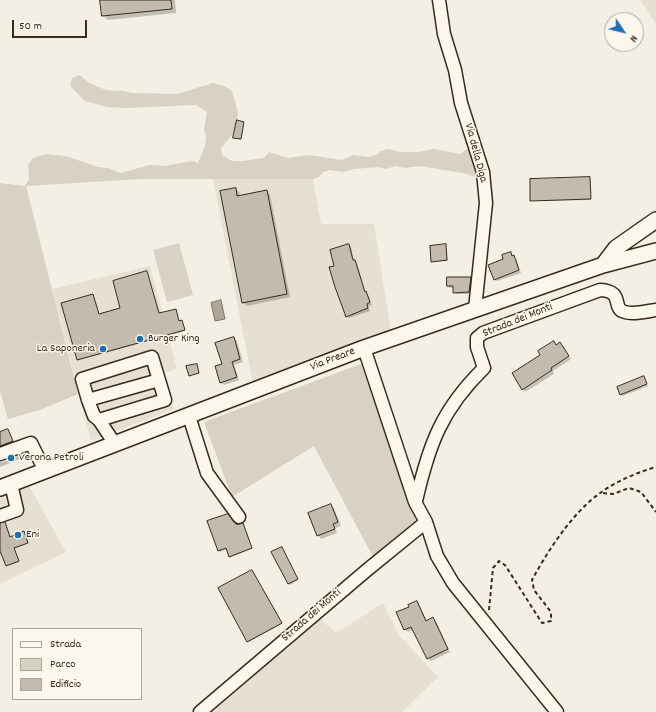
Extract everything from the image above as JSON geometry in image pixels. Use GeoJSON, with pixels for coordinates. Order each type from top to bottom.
{"type":"FeatureCollection","features":[{"type":"Feature","properties":{"kind":"main road"},"geometry":{"type":"LineString","coordinates":[[603,264],[616,248],[656,220]]}},
{"type":"Feature","properties":{"kind":"main road","name":"Via Preare"},"geometry":{"type":"LineString","coordinates":[[6,486],[364,348],[603,264],[656,251]]}},
{"type":"Feature","properties":{"kind":"street","name":"Via della Diga"},"geometry":{"type":"LineString","coordinates":[[439,0],[444,34],[455,70],[461,103],[483,172],[486,204],[475,310]]}},
{"type":"Feature","properties":{"kind":"street","name":"Strada dei Monti"},"geometry":{"type":"LineString","coordinates":[[416,502],[424,466],[435,436],[450,408],[462,392],[484,368],[476,347],[477,338],[483,334],[600,290],[609,290],[614,294],[619,308],[623,312],[629,313],[656,310]]}},
{"type":"Feature","properties":{"kind":"street"},"geometry":{"type":"LineString","coordinates":[[364,348],[416,502],[426,522],[437,556],[453,583],[557,712]]}},
{"type":"Feature","properties":{"kind":"street"},"geometry":{"type":"LineString","coordinates":[[98,420],[165,400],[152,356],[82,379],[94,416],[115,444]]}},
{"type":"Feature","properties":{"kind":"street"},"geometry":{"type":"LineString","coordinates":[[88,400],[159,380]]}},
{"type":"Feature","properties":{"kind":"street"},"geometry":{"type":"LineString","coordinates":[[189,416],[207,473],[238,517]]}},
{"type":"Feature","properties":{"kind":"street"},"geometry":{"type":"LineString","coordinates":[[0,454],[31,443],[45,471]]}},
{"type":"Feature","properties":{"kind":"street"},"geometry":{"type":"LineString","coordinates":[[0,516],[17,510],[6,486]]}},
{"type":"Feature","properties":{"kind":"street","name":"Strada dei Monti"},"geometry":{"type":"LineString","coordinates":[[200,712],[366,570],[426,522]]}},
{"type":"Feature","properties":{"kind":"path"},"geometry":{"type":"LineString","coordinates":[[483,622],[488,616],[491,600],[493,568],[499,561],[505,565],[542,623],[551,621],[551,612],[534,590],[532,580],[538,567],[567,526],[588,502],[617,482],[656,467]]}},
{"type":"Feature","properties":{"kind":"path"},"geometry":{"type":"LineString","coordinates":[[602,492],[614,494],[629,488],[641,492],[656,512]]}},
{"type":"Feature","properties":{"kind":"shaded area"},"geometry":{"type":"Polygon","coordinates":[[[640,0],[656,0],[656,24],[640,0]]]}},
{"type":"Feature","properties":{"kind":"shaded area"},"geometry":{"type":"Polygon","coordinates":[[[213,179],[313,179],[321,224],[374,224],[391,332],[253,384],[213,179]]]}},
{"type":"Feature","properties":{"kind":"shaded area"},"geometry":{"type":"Polygon","coordinates":[[[150,266],[177,369],[164,373],[174,409],[91,441],[52,289],[150,266]]]}},
{"type":"Feature","properties":{"kind":"shaded area"},"geometry":{"type":"Polygon","coordinates":[[[221,300],[225,319],[215,321],[211,303],[221,300]]]}},
{"type":"Feature","properties":{"kind":"shaded area"},"geometry":{"type":"Polygon","coordinates":[[[29,486],[66,552],[0,584],[0,497],[29,486]]]}},
{"type":"Feature","properties":{"kind":"shaded area"},"geometry":{"type":"Polygon","coordinates":[[[383,603],[399,635],[438,677],[402,712],[211,712],[317,616],[336,633],[383,603]]]}},
{"type":"Feature","properties":{"kind":"green space"},"geometry":{"type":"Polygon","coordinates":[[[80,75],[89,83],[106,90],[132,93],[177,94],[213,83],[224,86],[232,91],[238,113],[236,130],[221,148],[222,155],[232,161],[264,158],[269,152],[288,158],[309,155],[342,160],[353,155],[369,157],[389,149],[400,152],[419,152],[434,149],[460,154],[471,146],[479,178],[463,173],[419,166],[405,168],[396,166],[385,169],[379,167],[354,169],[342,172],[330,170],[323,172],[319,177],[313,179],[143,179],[26,186],[78,394],[40,410],[8,419],[0,391],[0,183],[25,186],[29,179],[28,165],[33,158],[46,154],[66,156],[121,173],[149,165],[164,166],[192,161],[198,163],[205,146],[206,136],[204,130],[207,112],[196,105],[126,108],[107,107],[85,101],[70,86],[72,78],[80,75]]]}},
{"type":"Feature","properties":{"kind":"green space"},"geometry":{"type":"Polygon","coordinates":[[[179,243],[193,295],[167,302],[153,250],[179,243]]]}},
{"type":"Feature","properties":{"kind":"green space"},"geometry":{"type":"Polygon","coordinates":[[[361,364],[420,531],[378,566],[314,446],[232,497],[204,422],[361,364]]]}},
{"type":"Feature","properties":{"kind":"building"},"geometry":{"type":"Polygon","coordinates":[[[100,0],[171,0],[172,9],[102,16],[100,0]]]}},
{"type":"Feature","properties":{"kind":"building"},"geometry":{"type":"Polygon","coordinates":[[[237,120],[244,122],[241,139],[233,138],[237,120]]]}},
{"type":"Feature","properties":{"kind":"building"},"geometry":{"type":"Polygon","coordinates":[[[590,177],[591,199],[530,201],[530,179],[590,177]]]}},
{"type":"Feature","properties":{"kind":"building"},"geometry":{"type":"Polygon","coordinates":[[[236,188],[237,196],[267,190],[287,294],[242,303],[220,191],[236,188]]]}},
{"type":"Feature","properties":{"kind":"building"},"geometry":{"type":"Polygon","coordinates":[[[349,244],[353,260],[355,260],[365,292],[366,291],[370,302],[367,304],[368,308],[346,317],[329,267],[334,266],[330,250],[349,244]]]}},
{"type":"Feature","properties":{"kind":"building"},"geometry":{"type":"Polygon","coordinates":[[[446,244],[447,260],[431,262],[430,246],[446,244]]]}},
{"type":"Feature","properties":{"kind":"building"},"geometry":{"type":"Polygon","coordinates":[[[511,252],[512,256],[514,255],[519,270],[494,280],[488,265],[503,259],[502,255],[511,252]]]}},
{"type":"Feature","properties":{"kind":"building"},"geometry":{"type":"Polygon","coordinates":[[[147,271],[159,313],[176,309],[179,321],[182,320],[185,330],[77,360],[61,303],[93,294],[99,314],[120,308],[113,281],[147,271]]]}},
{"type":"Feature","properties":{"kind":"building"},"geometry":{"type":"Polygon","coordinates":[[[447,277],[471,277],[469,292],[453,293],[453,286],[447,286],[447,277]]]}},
{"type":"Feature","properties":{"kind":"building"},"geometry":{"type":"Polygon","coordinates":[[[234,337],[240,359],[232,362],[237,377],[220,383],[215,366],[222,364],[215,343],[234,337]]]}},
{"type":"Feature","properties":{"kind":"building"},"geometry":{"type":"Polygon","coordinates":[[[554,341],[556,345],[560,342],[569,356],[551,368],[552,370],[522,390],[512,373],[540,355],[538,351],[554,341]]]}},
{"type":"Feature","properties":{"kind":"building"},"geometry":{"type":"Polygon","coordinates":[[[197,364],[199,373],[189,376],[186,366],[197,364]]]}},
{"type":"Feature","properties":{"kind":"building"},"geometry":{"type":"Polygon","coordinates":[[[644,376],[647,384],[620,395],[617,387],[644,376]]]}},
{"type":"Feature","properties":{"kind":"building"},"geometry":{"type":"Polygon","coordinates":[[[8,429],[13,441],[0,446],[0,432],[8,429]]]}},
{"type":"Feature","properties":{"kind":"building"},"geometry":{"type":"Polygon","coordinates":[[[331,504],[338,522],[333,524],[335,529],[317,536],[308,513],[331,504]]]}},
{"type":"Feature","properties":{"kind":"building"},"geometry":{"type":"Polygon","coordinates":[[[228,514],[236,524],[243,523],[252,548],[229,557],[226,548],[218,551],[207,521],[228,514]]]}},
{"type":"Feature","properties":{"kind":"building"},"geometry":{"type":"Polygon","coordinates":[[[5,522],[10,537],[24,531],[28,543],[14,548],[19,561],[6,566],[0,551],[0,523],[5,522]]]}},
{"type":"Feature","properties":{"kind":"building"},"geometry":{"type":"Polygon","coordinates":[[[282,547],[298,579],[288,584],[271,552],[282,547]]]}},
{"type":"Feature","properties":{"kind":"building"},"geometry":{"type":"Polygon","coordinates":[[[252,570],[282,623],[247,642],[218,588],[252,570]]]}},
{"type":"Feature","properties":{"kind":"building"},"geometry":{"type":"Polygon","coordinates":[[[417,601],[426,621],[433,617],[448,649],[427,659],[411,627],[404,630],[396,612],[409,607],[408,605],[417,601]]]}},
{"type":"Feature","properties":{"kind":"place","name":"Burger King"},"geometry":{"type":"Point","coordinates":[140,339]}},
{"type":"Feature","properties":{"kind":"place","name":"La Saponeria"},"geometry":{"type":"Point","coordinates":[103,349]}},
{"type":"Feature","properties":{"kind":"place","name":"Verona Petroli"},"geometry":{"type":"Point","coordinates":[11,458]}},
{"type":"Feature","properties":{"kind":"place","name":"Eni"},"geometry":{"type":"Point","coordinates":[18,535]}}]}
